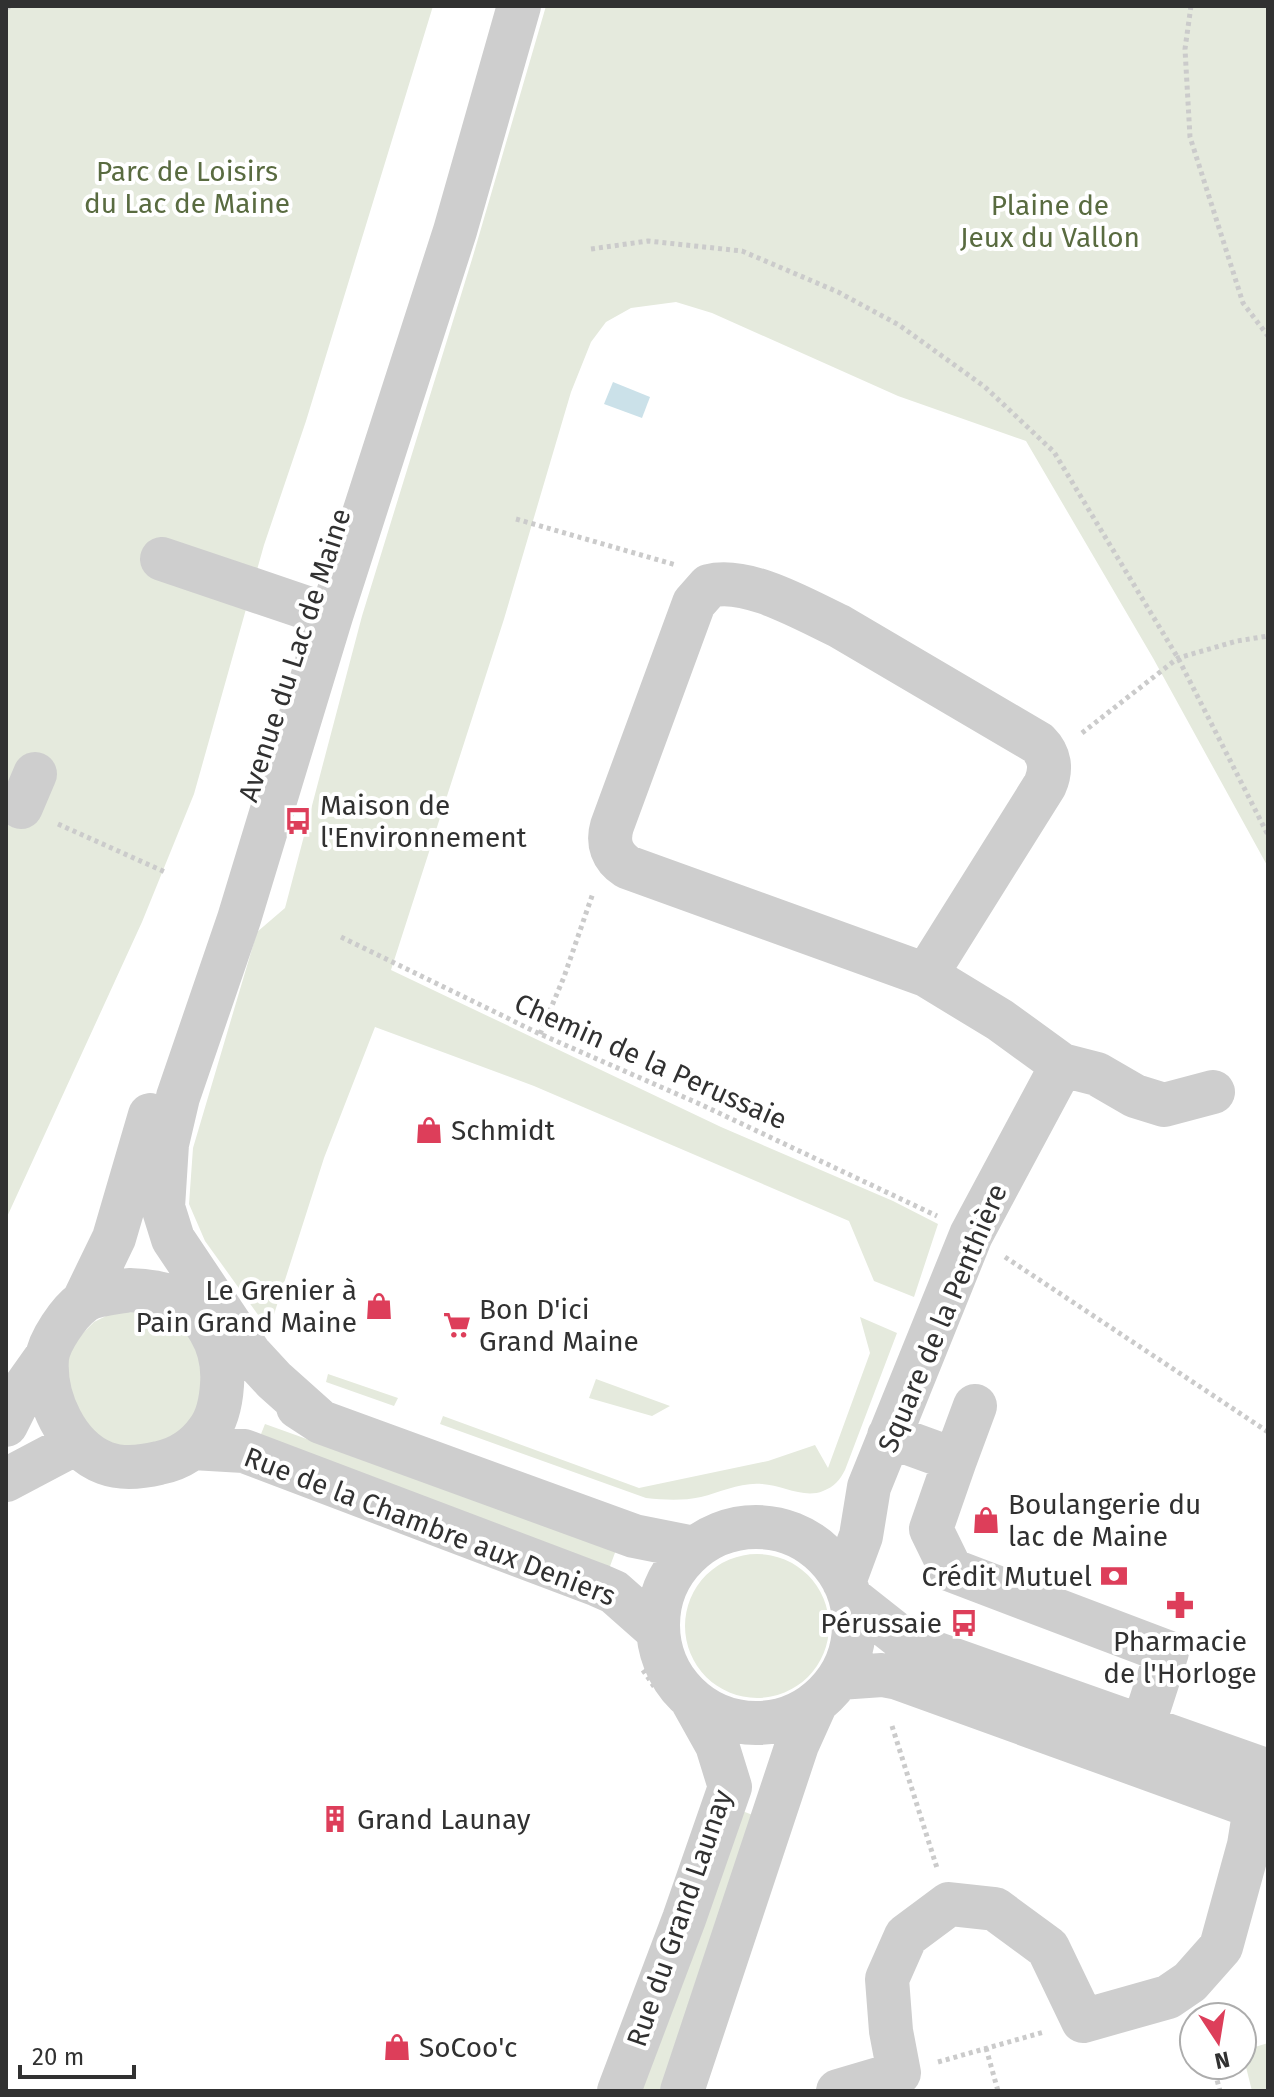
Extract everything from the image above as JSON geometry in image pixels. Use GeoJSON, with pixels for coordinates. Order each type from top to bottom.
{"type":"FeatureCollection","features":[{"type":"Feature","properties":{"kind":"street","name":"Avenue du Lac de Maine"},"geometry":{"type":"LineString","coordinates":[[84,1300],[114,1238],[216,891],[310,609],[466,120],[497,6]]}},
{"type":"Feature","properties":{"kind":"street","name":"Avenue du Lac de Maine"},"geometry":{"type":"LineString","coordinates":[[213,1326],[173,1239],[163,1207],[167,1144],[178,1097],[239,919],[331,616],[451,246],[519,6]]}},
{"type":"Feature","properties":{"kind":"street"},"geometry":{"type":"LineString","coordinates":[[162,559],[310,609]]}},
{"type":"Feature","properties":{"kind":"street"},"geometry":{"type":"LineString","coordinates":[[926,975],[1045,785],[1050,768],[1044,749],[839,626],[806,610],[733,584],[709,586],[694,603],[612,826],[613,854],[627,867],[926,975],[1000,1020],[1062,1065],[1097,1074],[1135,1096],[1164,1105],[1213,1092]]}},
{"type":"Feature","properties":{"kind":"street","name":"Square de la Penthière"},"geometry":{"type":"LineString","coordinates":[[848,1590],[867,1512],[869,1487],[889,1436],[971,1235],[1062,1065]]}},
{"type":"Feature","properties":{"kind":"street"},"geometry":{"type":"LineString","coordinates":[[6,1425],[62,1325],[84,1300],[129,1290],[166,1295],[213,1326],[220,1403],[209,1430],[193,1448],[175,1460],[139,1467],[105,1463],[76,1443],[53,1408],[47,1356]]}},
{"type":"Feature","properties":{"kind":"street","name":"Rue de la Chambre aux Deniers"},"geometry":{"type":"LineString","coordinates":[[213,1326],[250,1354],[321,1422]]}},
{"type":"Feature","properties":{"kind":"street","name":"Rue de la Chambre aux Deniers"},"geometry":{"type":"LineString","coordinates":[[213,1326],[321,1422],[634,1536],[694,1548]]}},
{"type":"Feature","properties":{"kind":"street"},"geometry":{"type":"LineString","coordinates":[[975,1406],[931,1529],[951,1570],[1167,1652],[1143,1726]]}},
{"type":"Feature","properties":{"kind":"street"},"geometry":{"type":"LineString","coordinates":[[889,1436],[955,1460]]}},
{"type":"Feature","properties":{"kind":"street"},"geometry":{"type":"LineString","coordinates":[[6,1480],[76,1443]]}},
{"type":"Feature","properties":{"kind":"street","name":"Rue de la Chambre aux Deniers"},"geometry":{"type":"LineString","coordinates":[[193,1448],[244,1451],[598,1585],[614,1592],[657,1630]]}},
{"type":"Feature","properties":{"kind":"street","name":"Square de la Penthière"},"geometry":{"type":"LineString","coordinates":[[791,1533],[853,1505],[869,1487]]}},
{"type":"Feature","properties":{"kind":"street"},"geometry":{"type":"LineString","coordinates":[[827,1692],[851,1654],[855,1626],[848,1590],[840,1572],[820,1550],[791,1533],[757,1526],[724,1532],[694,1548],[665,1585],[657,1630],[662,1658],[675,1681],[693,1702],[722,1717],[753,1724],[786,1719],[827,1692],[882,1675],[1258,1788]]}},
{"type":"Feature","properties":{"kind":"street"},"geometry":{"type":"LineString","coordinates":[[848,1590],[909,1644],[1143,1726],[1258,1788]]}},
{"type":"Feature","properties":{"kind":"street","name":"Rue du Grand Launay"},"geometry":{"type":"LineString","coordinates":[[682,2091],[797,1745],[827,1692]]}},
{"type":"Feature","properties":{"kind":"street","name":"Rue du Grand Launay"},"geometry":{"type":"LineString","coordinates":[[619,2091],[730,1787],[717,1745],[693,1702]]}},
{"type":"Feature","properties":{"kind":"street"},"geometry":{"type":"LineString","coordinates":[[838,2091],[899,2073],[891,2031],[887,1979],[906,1936],[949,1904],[995,1909],[1048,1948],[1083,2021],[1168,1997],[1190,1982],[1221,1947],[1249,1845],[1258,1788]]}},
{"type":"Feature","properties":{"kind":"path"},"geometry":{"type":"LineString","coordinates":[[6,8],[12,6]]}},
{"type":"Feature","properties":{"kind":"path"},"geometry":{"type":"LineString","coordinates":[[1191,6],[1185,49],[1190,137],[1243,303],[1268,336]]}},
{"type":"Feature","properties":{"kind":"path"},"geometry":{"type":"LineString","coordinates":[[591,249],[648,241],[742,251],[838,292],[899,325],[985,387],[1054,452],[1178,658],[1268,835]]}},
{"type":"Feature","properties":{"kind":"path"},"geometry":{"type":"LineString","coordinates":[[516,519],[684,567]]}},
{"type":"Feature","properties":{"kind":"path"},"geometry":{"type":"LineString","coordinates":[[1073,740],[1178,658],[1237,641],[1268,636]]}},
{"type":"Feature","properties":{"kind":"path"},"geometry":{"type":"LineString","coordinates":[[28,791],[165,872]]}},
{"type":"Feature","properties":{"kind":"path"},"geometry":{"type":"LineString","coordinates":[[540,1034],[595,888]]}},
{"type":"Feature","properties":{"kind":"path","name":"Chemin de la Perussaie"},"geometry":{"type":"LineString","coordinates":[[341,937],[540,1034],[702,1105],[946,1220]]}},
{"type":"Feature","properties":{"kind":"path"},"geometry":{"type":"LineString","coordinates":[[998,1252],[1268,1432]]}},
{"type":"Feature","properties":{"kind":"path"},"geometry":{"type":"LineString","coordinates":[[892,1726],[949,1904]]}},
{"type":"Feature","properties":{"kind":"path"},"geometry":{"type":"LineString","coordinates":[[926,2066],[1047,2031]]}},
{"type":"Feature","properties":{"kind":"path"},"geometry":{"type":"LineString","coordinates":[[986,2048],[998,2091]]}},
{"type":"Feature","properties":{"kind":"green space","name":"Parc de Loisirs du Lac de Maine"},"geometry":{"type":"Polygon","coordinates":[[[6,6],[433,6],[306,421],[264,545],[194,794],[142,922],[6,1219],[6,6]]]}},
{"type":"Feature","properties":{"kind":"green space","name":"Plaine de Jeux du Vallon"},"geometry":{"type":"Polygon","coordinates":[[[546,6],[1268,6],[1268,867],[1153,658],[1026,441],[898,396],[712,313],[676,302],[631,308],[606,322],[591,342],[571,392],[504,619],[391,970],[721,1127],[893,1201],[938,1224],[914,1297],[874,1281],[849,1221],[534,1086],[375,1027],[324,1158],[269,1330],[205,1241],[189,1204],[193,1148],[257,932],[285,908],[362,616],[546,6]]]}},
{"type":"Feature","properties":{"kind":"green space"},"geometry":{"type":"Polygon","coordinates":[[[139,1309],[162,1314],[183,1326],[198,1345],[207,1391],[185,1433],[142,1452],[97,1441],[69,1406],[67,1360],[77,1339],[94,1322],[114,1312],[139,1309]]]}},
{"type":"Feature","properties":{"kind":"green space"},"geometry":{"type":"Polygon","coordinates":[[[860,1317],[897,1333],[845,1470],[833,1485],[816,1493],[754,1484],[694,1498],[646,1498],[440,1424],[443,1416],[639,1488],[768,1461],[815,1445],[828,1468],[870,1353],[860,1317]]]}},
{"type":"Feature","properties":{"kind":"green space"},"geometry":{"type":"Polygon","coordinates":[[[328,1374],[398,1398],[394,1406],[326,1382],[328,1374]]]}},
{"type":"Feature","properties":{"kind":"green space"},"geometry":{"type":"Polygon","coordinates":[[[596,1379],[670,1406],[652,1416],[589,1398],[596,1379]]]}},
{"type":"Feature","properties":{"kind":"green space"},"geometry":{"type":"Polygon","coordinates":[[[265,1424],[616,1550],[606,1577],[255,1449],[265,1424]]]}},
{"type":"Feature","properties":{"kind":"green space"},"geometry":{"type":"Polygon","coordinates":[[[757,1554],[784,1560],[808,1575],[823,1599],[829,1626],[823,1653],[808,1677],[784,1692],[757,1698],[730,1692],[706,1677],[691,1653],[685,1626],[691,1599],[706,1575],[730,1560],[757,1554]]]}},
{"type":"Feature","properties":{"kind":"green space"},"geometry":{"type":"Polygon","coordinates":[[[737,1809],[758,1817],[662,2091],[638,2091],[737,1809]]]}},
{"type":"Feature","properties":{"kind":"green space"},"geometry":{"type":"Polygon","coordinates":[[[1268,2043],[1268,2091],[1252,2091],[1250,2081],[1258,2081],[1258,2046],[1268,2043]]]}},
{"type":"Feature","properties":{"kind":"water"},"geometry":{"type":"Polygon","coordinates":[[[613,382],[650,397],[642,418],[604,404],[613,382]]]}},
{"type":"Feature","properties":{"kind":"place","name":"Maison de l'Environnement"},"geometry":{"type":"Point","coordinates":[298,821]}},
{"type":"Feature","properties":{"kind":"place","name":"Schmidt"},"geometry":{"type":"Point","coordinates":[429,1130]}},
{"type":"Feature","properties":{"kind":"place","name":"Le Grenier à Pain Grand Maine"},"geometry":{"type":"Point","coordinates":[379,1306]}},
{"type":"Feature","properties":{"kind":"place","name":"Bon D'ici Grand Maine"},"geometry":{"type":"Point","coordinates":[457,1325]}},
{"type":"Feature","properties":{"kind":"place","name":"Boulangerie du lac de Maine"},"geometry":{"type":"Point","coordinates":[986,1520]}},
{"type":"Feature","properties":{"kind":"place","name":"Crédit Mutuel"},"geometry":{"type":"Point","coordinates":[1114,1576]}},
{"type":"Feature","properties":{"kind":"place","name":"Pharmacie de l'Horloge"},"geometry":{"type":"Point","coordinates":[1180,1605]}},
{"type":"Feature","properties":{"kind":"place","name":"Pérussaie"},"geometry":{"type":"Point","coordinates":[964,1623]}},
{"type":"Feature","properties":{"kind":"place","name":"Grand Launay"},"geometry":{"type":"Point","coordinates":[335,1819]}},
{"type":"Feature","properties":{"kind":"place","name":"SoCoo'c"},"geometry":{"type":"Point","coordinates":[397,2047]}}]}
